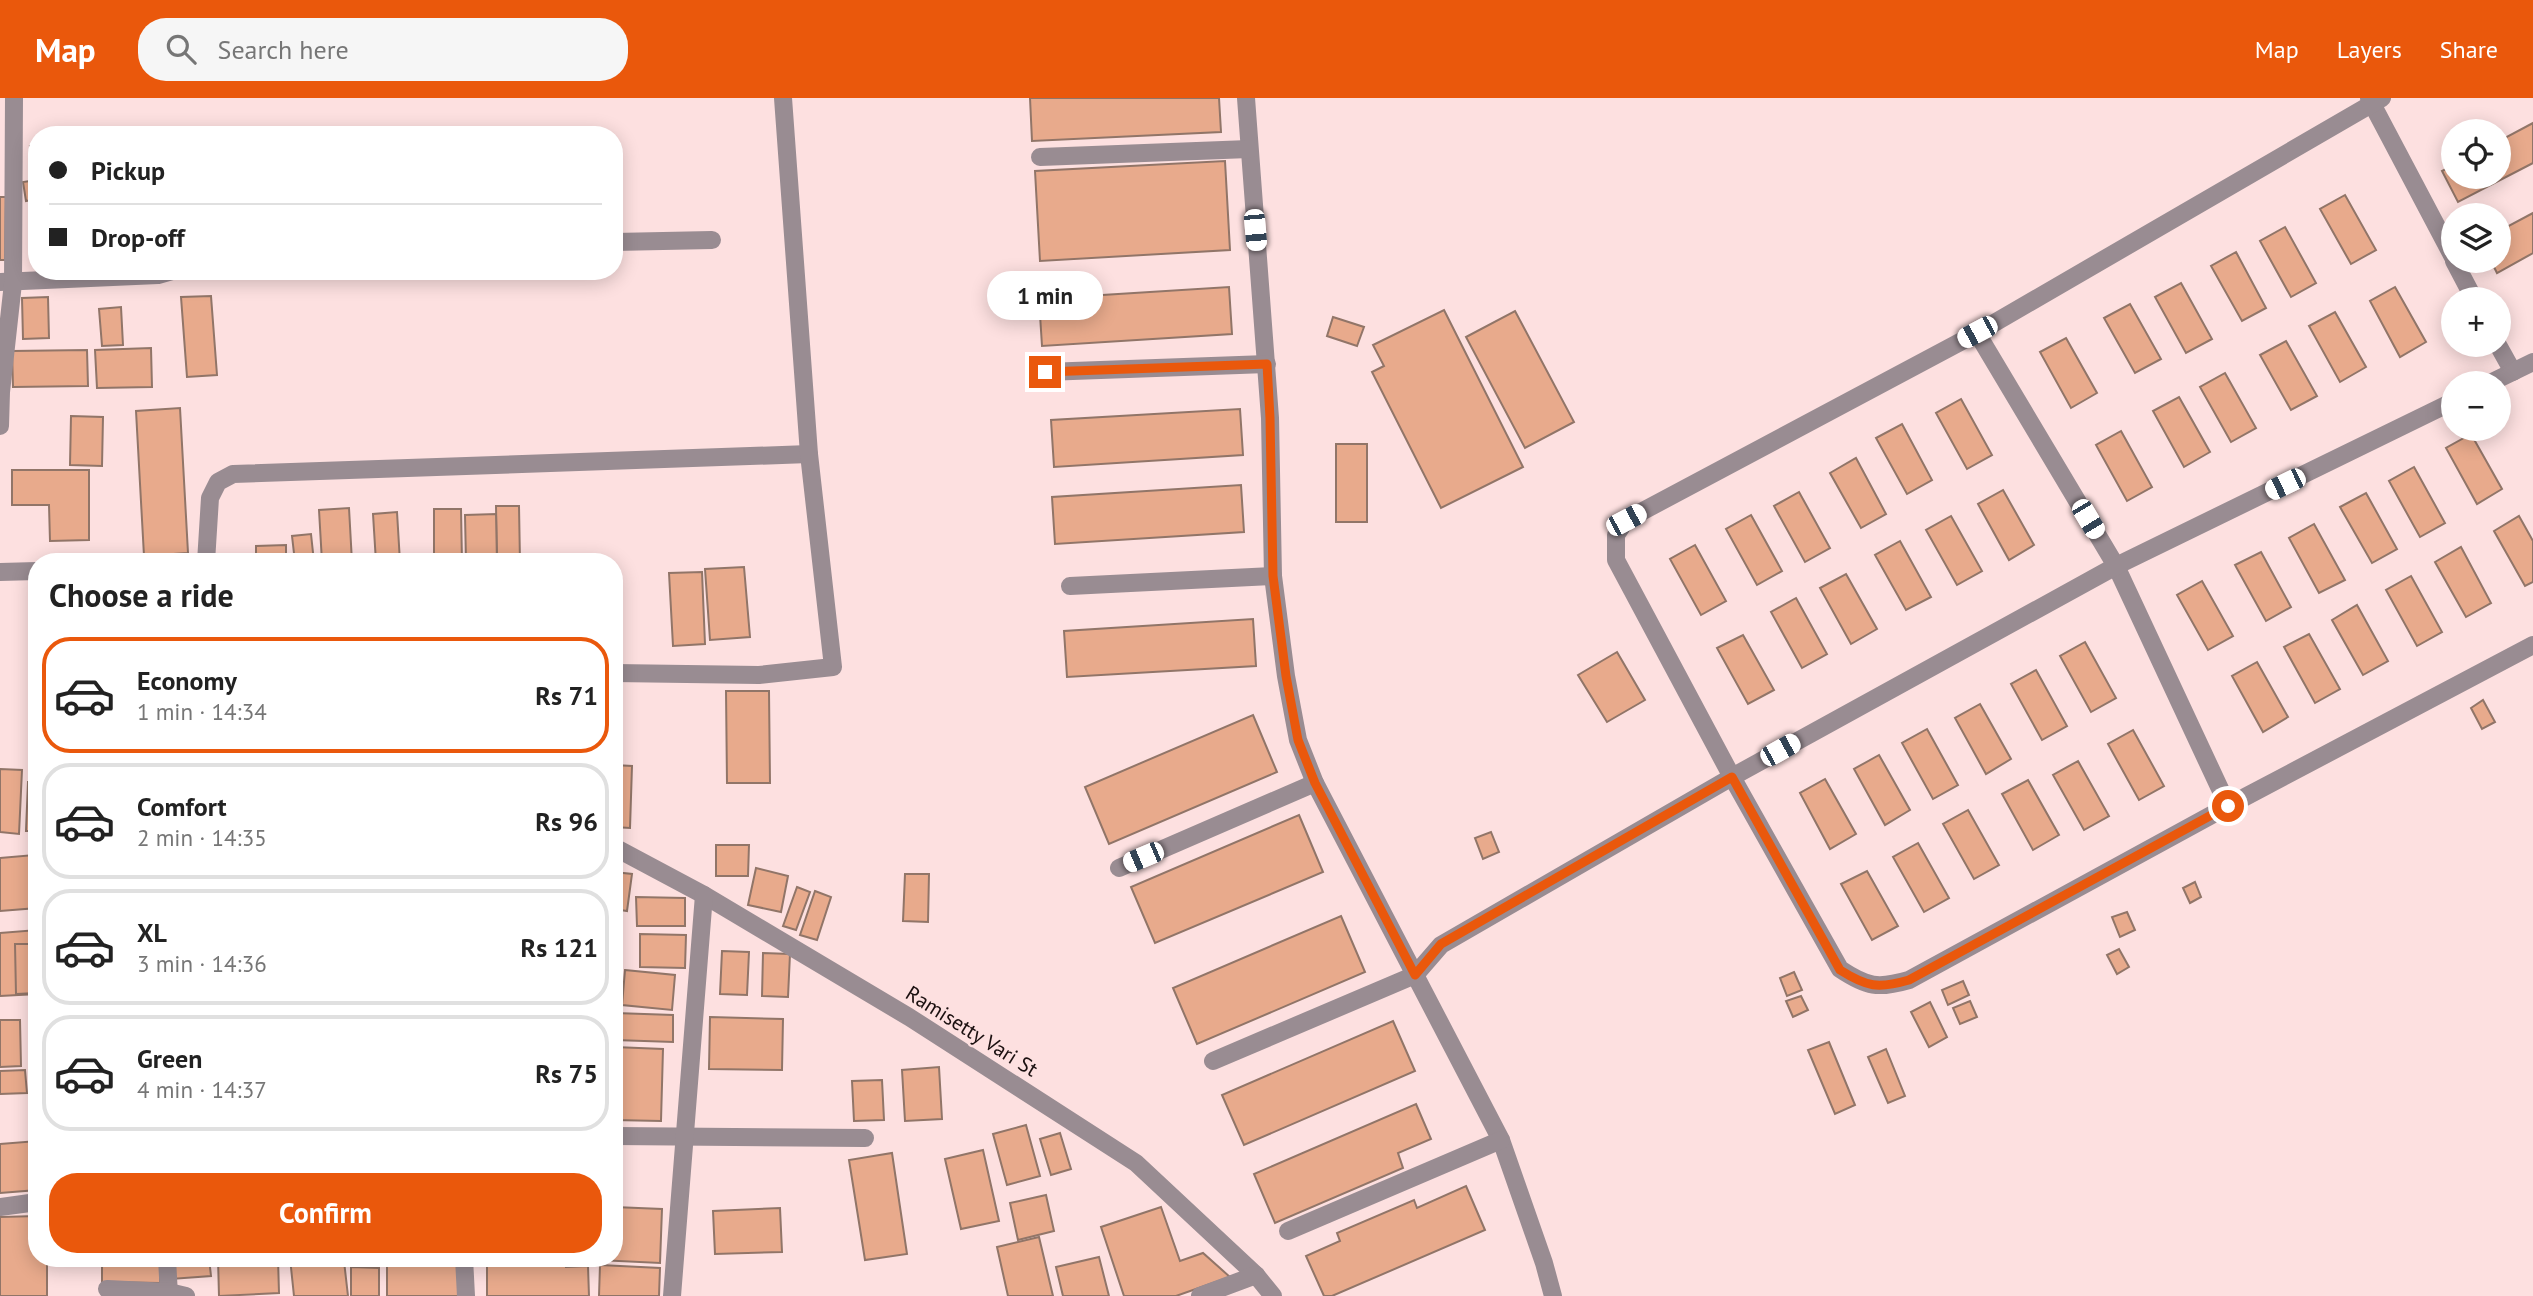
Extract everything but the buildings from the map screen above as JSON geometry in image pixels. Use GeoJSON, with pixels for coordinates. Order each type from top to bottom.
{"type":"FeatureCollection","features":[{"type":"Feature","properties":{"kind":"street"},"geometry":{"type":"LineString","coordinates":[[0,426],[14,98]]}},
{"type":"Feature","properties":{"kind":"street"},"geometry":{"type":"LineString","coordinates":[[623,673],[759,675],[833,667],[809,454],[783,98]]}},
{"type":"Feature","properties":{"kind":"street"},"geometry":{"type":"LineString","coordinates":[[1246,98],[1267,364],[1273,576],[1286,676],[1298,740],[1315,783],[1501,1140],[1553,1296]]}},
{"type":"Feature","properties":{"kind":"street"},"geometry":{"type":"LineString","coordinates":[[2441,234],[2374,100],[1977,332],[1626,520],[1616,535],[1616,560],[1732,777],[1840,970],[1860,983],[1885,987],[1909,980],[2228,806],[2533,645]]}},
{"type":"Feature","properties":{"kind":"street"},"geometry":{"type":"LineString","coordinates":[[1040,157],[1248,149]]}},
{"type":"Feature","properties":{"kind":"street"},"geometry":{"type":"LineString","coordinates":[[623,242],[712,240]]}},
{"type":"Feature","properties":{"kind":"street"},"geometry":{"type":"LineString","coordinates":[[7,282],[50,280]]}},
{"type":"Feature","properties":{"kind":"street"},"geometry":{"type":"LineString","coordinates":[[1977,332],[2116,566],[2228,806]]}},
{"type":"Feature","properties":{"kind":"street"},"geometry":{"type":"LineString","coordinates":[[2505,357],[2513,372],[2533,362]]}},
{"type":"Feature","properties":{"kind":"street"},"geometry":{"type":"LineString","coordinates":[[1045,372],[1267,364]]}},
{"type":"Feature","properties":{"kind":"street"},"geometry":{"type":"LineString","coordinates":[[1213,1060],[1415,975],[1441,944],[1732,777],[2116,566],[2441,407]]}},
{"type":"Feature","properties":{"kind":"street"},"geometry":{"type":"LineString","coordinates":[[207,553],[210,498],[218,482],[233,474],[809,454]]}},
{"type":"Feature","properties":{"kind":"street"},"geometry":{"type":"LineString","coordinates":[[0,572],[28,571]]}},
{"type":"Feature","properties":{"kind":"street"},"geometry":{"type":"LineString","coordinates":[[1070,586],[1273,576]]}},
{"type":"Feature","properties":{"kind":"street"},"geometry":{"type":"LineString","coordinates":[[1119,868],[1315,783]]}},
{"type":"Feature","properties":{"kind":"street","name":"Ramisetty Vari St"},"geometry":{"type":"LineString","coordinates":[[623,852],[704,895],[909,1017],[1136,1163],[1256,1275],[1273,1296]]}},
{"type":"Feature","properties":{"kind":"street"},"geometry":{"type":"LineString","coordinates":[[672,1296],[704,895]]}},
{"type":"Feature","properties":{"kind":"street"},"geometry":{"type":"LineString","coordinates":[[623,1136],[865,1138]]}},
{"type":"Feature","properties":{"kind":"street"},"geometry":{"type":"LineString","coordinates":[[1288,1231],[1501,1140]]}},
{"type":"Feature","properties":{"kind":"street"},"geometry":{"type":"LineString","coordinates":[[0,1207],[28,1203]]}},
{"type":"Feature","properties":{"kind":"street"},"geometry":{"type":"LineString","coordinates":[[107,1289],[175,1295],[169,1267]]}},
{"type":"Feature","properties":{"kind":"street"},"geometry":{"type":"LineString","coordinates":[[464,1267],[466,1296]]}},
{"type":"Feature","properties":{"kind":"street"},"geometry":{"type":"LineString","coordinates":[[1200,1296],[1256,1275]]}},
{"type":"Feature","properties":{"kind":"route"},"geometry":{"type":"LineString","coordinates":[[1045,372],[1267,364],[1273,576],[1286,676],[1298,740],[1315,783],[1415,975],[1441,944],[1732,777],[1840,970],[1860,983],[1885,987],[1909,980],[2228,806]]}}]}
